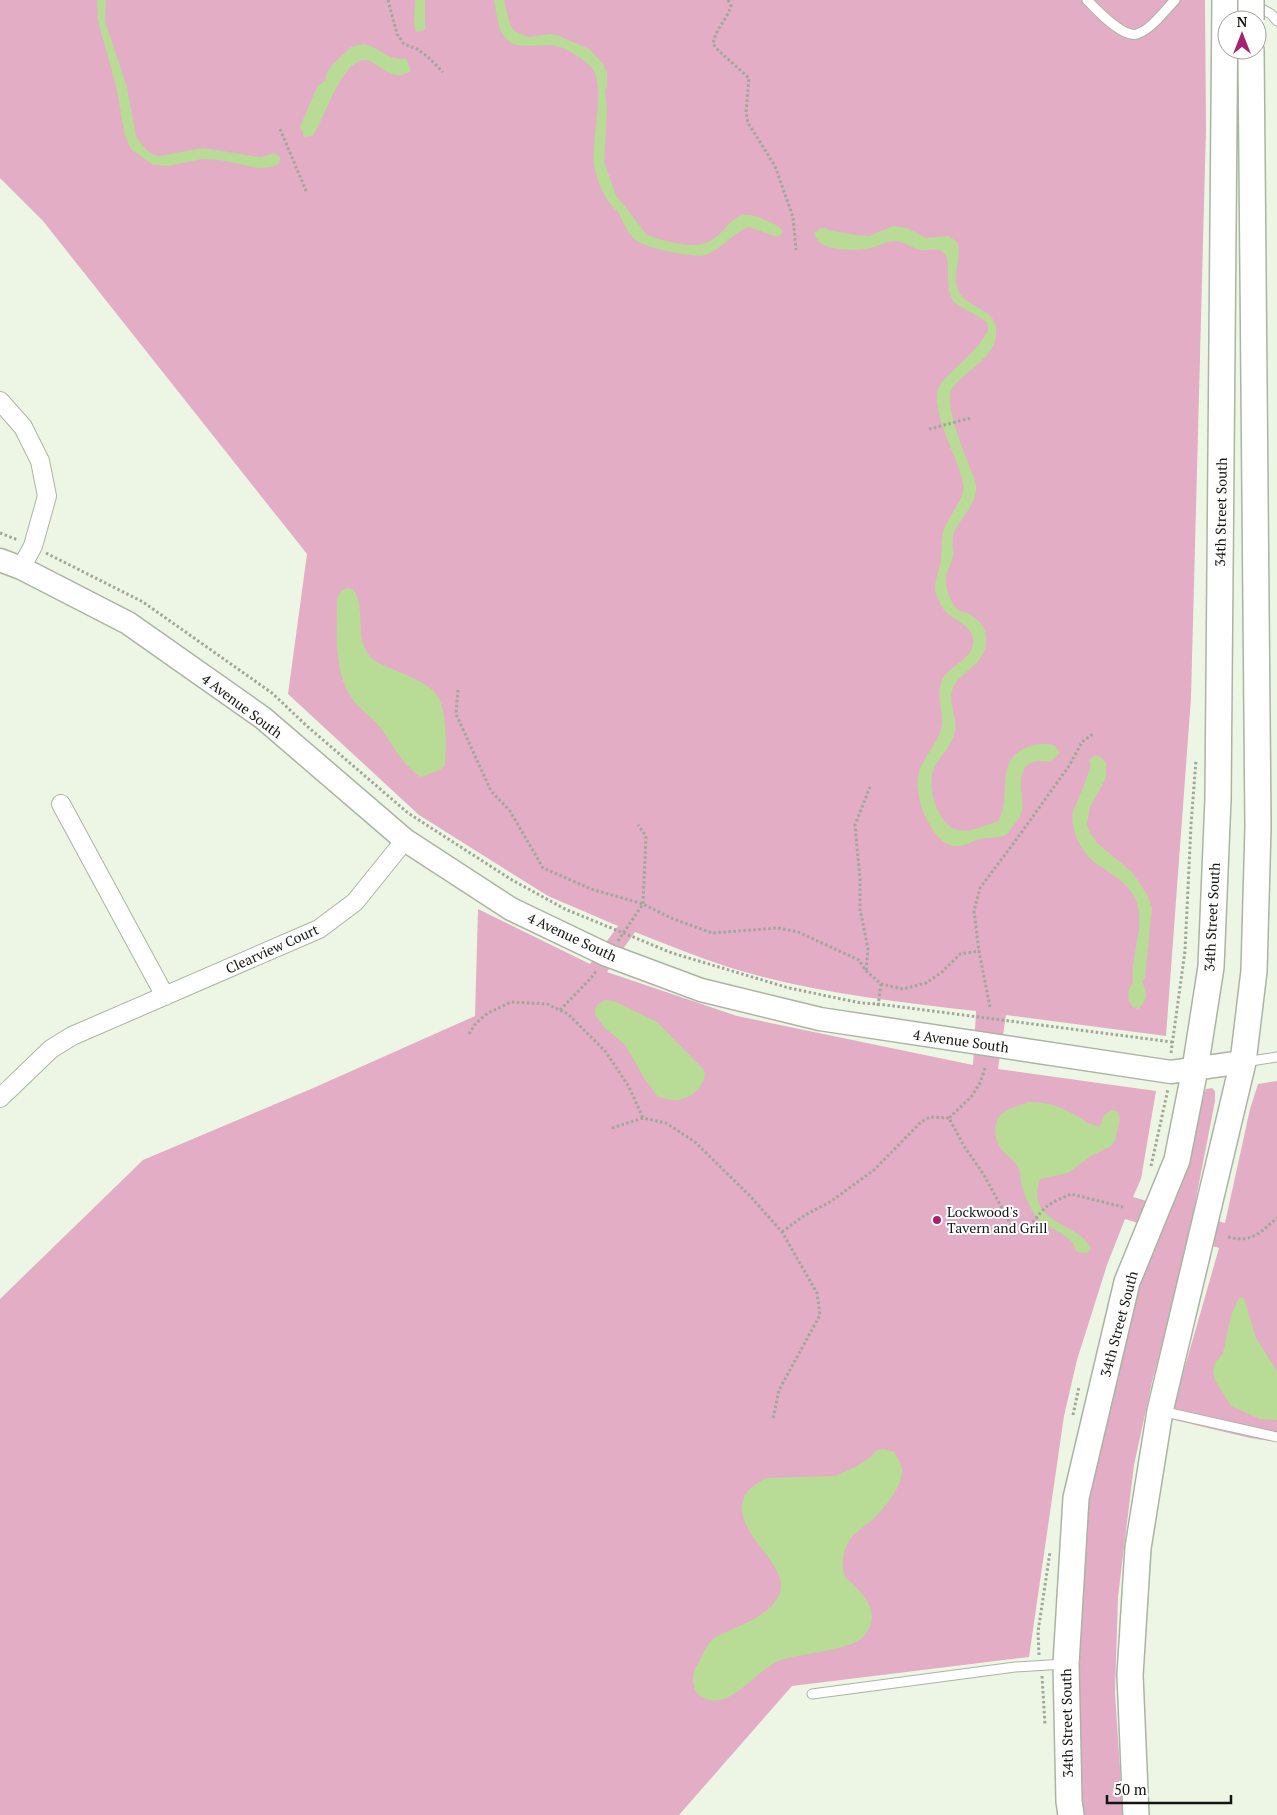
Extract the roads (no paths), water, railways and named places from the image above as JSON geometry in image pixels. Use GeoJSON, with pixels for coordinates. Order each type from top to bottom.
{"type":"FeatureCollection","features":[{"type":"Feature","properties":{"kind":"main road","name":"34th Street South"},"geometry":{"type":"LineString","coordinates":[[1071,1815],[1068,1801],[1066,1664],[1076,1498],[1127,1282],[1177,1160],[1195,1069],[1211,967],[1218,799],[1226,120],[1225,0]]}},
{"type":"Feature","properties":{"kind":"main road"},"geometry":{"type":"LineString","coordinates":[[1136,1815],[1130,1675],[1138,1548],[1160,1411],[1243,1062],[1254,971],[1258,827],[1251,60]]}},
{"type":"Feature","properties":{"kind":"street"},"geometry":{"type":"LineString","coordinates":[[0,401],[23,427],[40,461],[47,496],[32,546],[21,568]]}},
{"type":"Feature","properties":{"kind":"street","name":"4 Avenue South"},"geometry":{"type":"LineString","coordinates":[[0,560],[21,568],[128,623],[263,718],[405,840],[511,908],[607,955],[701,990],[820,1019],[1171,1072],[1243,1062]]}},
{"type":"Feature","properties":{"kind":"street"},"geometry":{"type":"LineString","coordinates":[[61,804],[165,996]]}},
{"type":"Feature","properties":{"kind":"street","name":"Clearview Court"},"geometry":{"type":"LineString","coordinates":[[0,1098],[50,1049],[72,1036],[319,929],[355,902],[405,840]]}},
{"type":"Feature","properties":{"kind":"lane"},"geometry":{"type":"LineString","coordinates":[[1087,0],[1108,20],[1126,33],[1136,34],[1148,28],[1175,0]]}},
{"type":"Feature","properties":{"kind":"lane"},"geometry":{"type":"LineString","coordinates":[[1240,0],[1258,6],[1277,21]]}},
{"type":"Feature","properties":{"kind":"lane"},"geometry":{"type":"LineString","coordinates":[[1243,1062],[1277,1057]]}},
{"type":"Feature","properties":{"kind":"lane"},"geometry":{"type":"LineString","coordinates":[[1160,1411],[1277,1437]]}},
{"type":"Feature","properties":{"kind":"lane"},"geometry":{"type":"LineString","coordinates":[[812,1694],[1024,1666],[1066,1664]]}},
{"type":"Feature","properties":{"kind":"place","name":"Lockwood's Tavern and Grill"},"geometry":{"type":"Point","coordinates":[937,1220]}}]}
